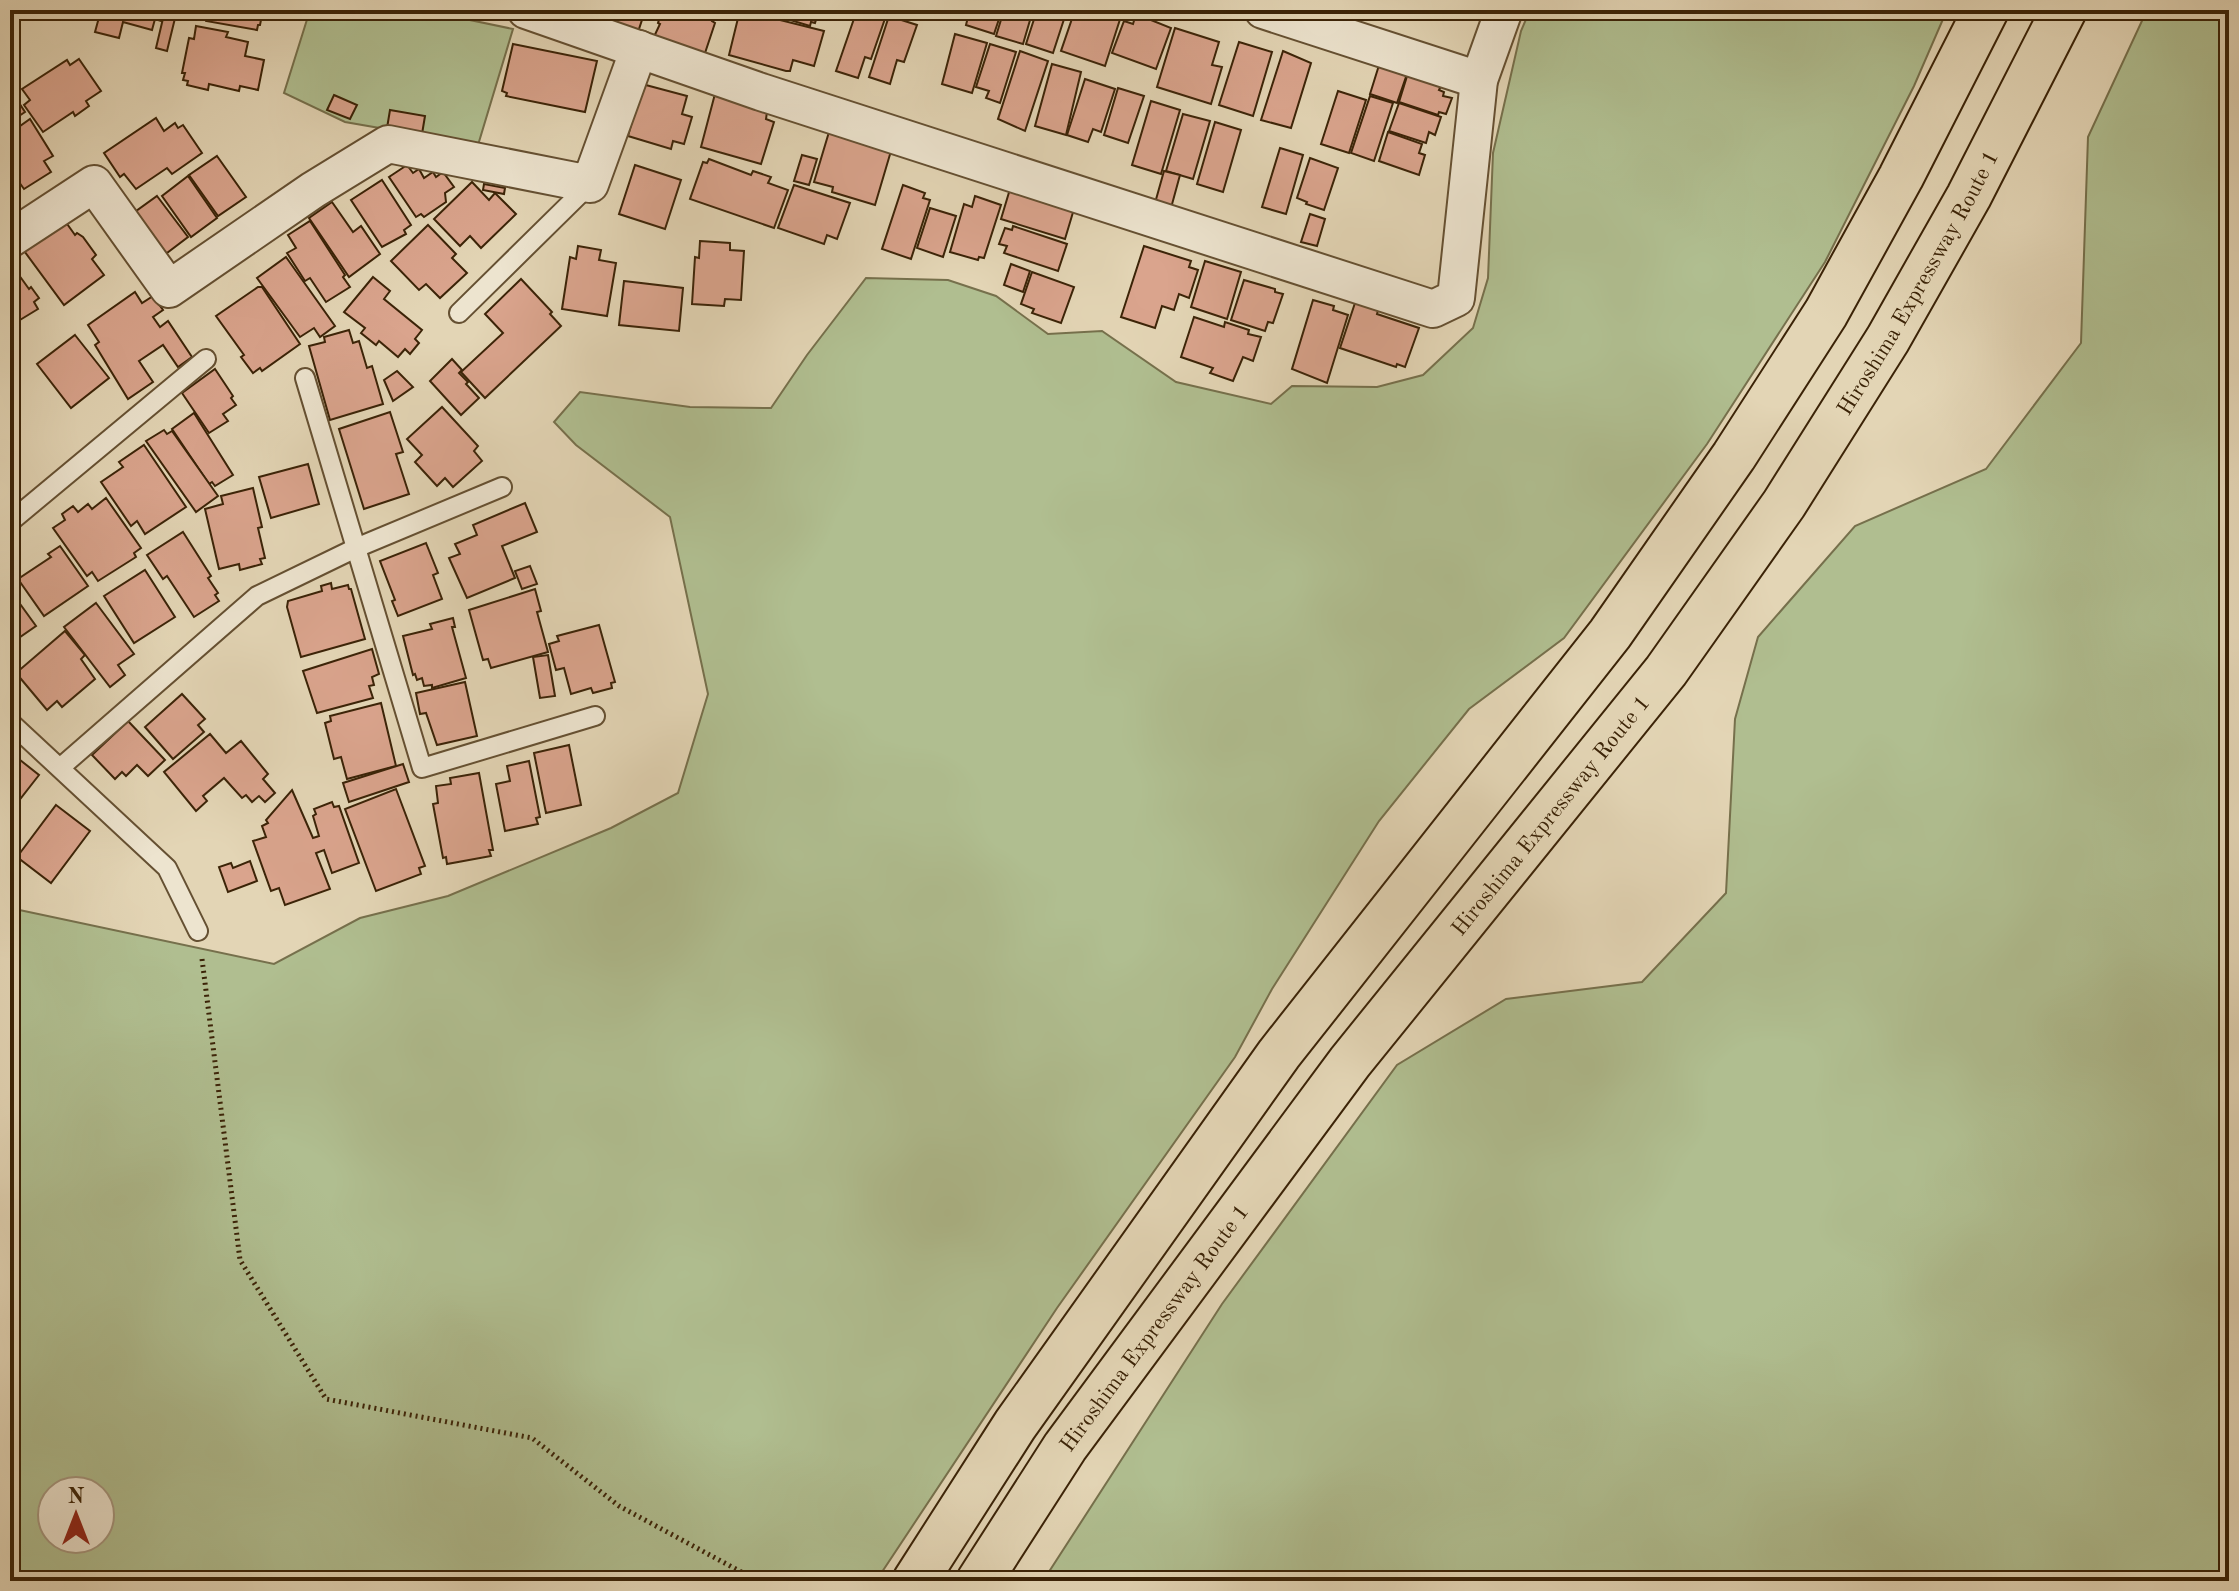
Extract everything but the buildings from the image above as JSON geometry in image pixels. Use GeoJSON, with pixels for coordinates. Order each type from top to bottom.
{"type":"FeatureCollection","features":[{"type":"Feature","properties":{"kind":"highway"},"geometry":{"type":"LineString","coordinates":[[915,1581],[1015,1425],[1279,1054],[1610,634],[1734,456],[1826,313],[1901,177],[1986,10]]}},
{"type":"Feature","properties":{"kind":"highway","name":"Hiroshima Expressway Route 1"},"geometry":{"type":"LineString","coordinates":[[979,1581],[1065,1447],[1350,1062],[1666,671],[1784,504],[1896,326],[1969,196],[2064,10]]}},
{"type":"Feature","properties":{"kind":"street"},"geometry":{"type":"LineString","coordinates":[[1263,10],[1479,80]]}},
{"type":"Feature","properties":{"kind":"street"},"geometry":{"type":"LineString","coordinates":[[537,11],[761,92],[1433,309],[1456,298],[1479,80],[1504,10]]}},
{"type":"Feature","properties":{"kind":"street"},"geometry":{"type":"LineString","coordinates":[[10,239],[94,184],[169,289],[313,190],[388,144],[590,184],[639,49]]}},
{"type":"Feature","properties":{"kind":"lane"},"geometry":{"type":"LineString","coordinates":[[459,313],[590,184]]}},
{"type":"Feature","properties":{"kind":"lane"},"geometry":{"type":"LineString","coordinates":[[10,522],[206,359]]}},
{"type":"Feature","properties":{"kind":"lane"},"geometry":{"type":"LineString","coordinates":[[305,378],[422,768],[595,716]]}},
{"type":"Feature","properties":{"kind":"lane"},"geometry":{"type":"LineString","coordinates":[[61,767],[257,596],[356,548],[502,487]]}},
{"type":"Feature","properties":{"kind":"lane"},"geometry":{"type":"LineString","coordinates":[[10,722],[167,868],[198,931]]}},
{"type":"Feature","properties":{"kind":"path"},"geometry":{"type":"LineString","coordinates":[[198,931],[240,1260],[326,1399],[532,1438],[619,1506],[758,1581]]}},
{"type":"Feature","properties":{"kind":"green space"},"geometry":{"type":"Polygon","coordinates":[[[310,10],[422,10],[513,29],[478,145],[345,122],[284,93],[310,10]]]}},
{"type":"Feature","properties":{"kind":"green space"},"geometry":{"type":"Polygon","coordinates":[[[1530,10],[1947,10],[1914,86],[1825,262],[1707,444],[1564,638],[1469,709],[1379,821],[1272,989],[1235,1057],[1057,1308],[876,1581],[10,1581],[10,1058],[16,1051],[16,997],[10,993],[10,908],[274,964],[360,918],[448,896],[611,828],[678,793],[708,694],[670,517],[576,445],[554,422],[580,392],[690,407],[771,408],[866,278],[948,280],[996,296],[1048,334],[1102,331],[1176,382],[1271,404],[1292,386],[1377,387],[1423,375],[1473,328],[1488,278],[1493,153],[1521,31],[1530,10]]]}},
{"type":"Feature","properties":{"kind":"green space"},"geometry":{"type":"Polygon","coordinates":[[[2147,10],[2229,10],[2229,1581],[1043,1581],[1222,1304],[1397,1065],[1506,999],[1642,982],[1726,893],[1735,719],[1758,637],[1855,526],[1986,469],[2081,343],[2088,137],[2147,10]]]}}]}
